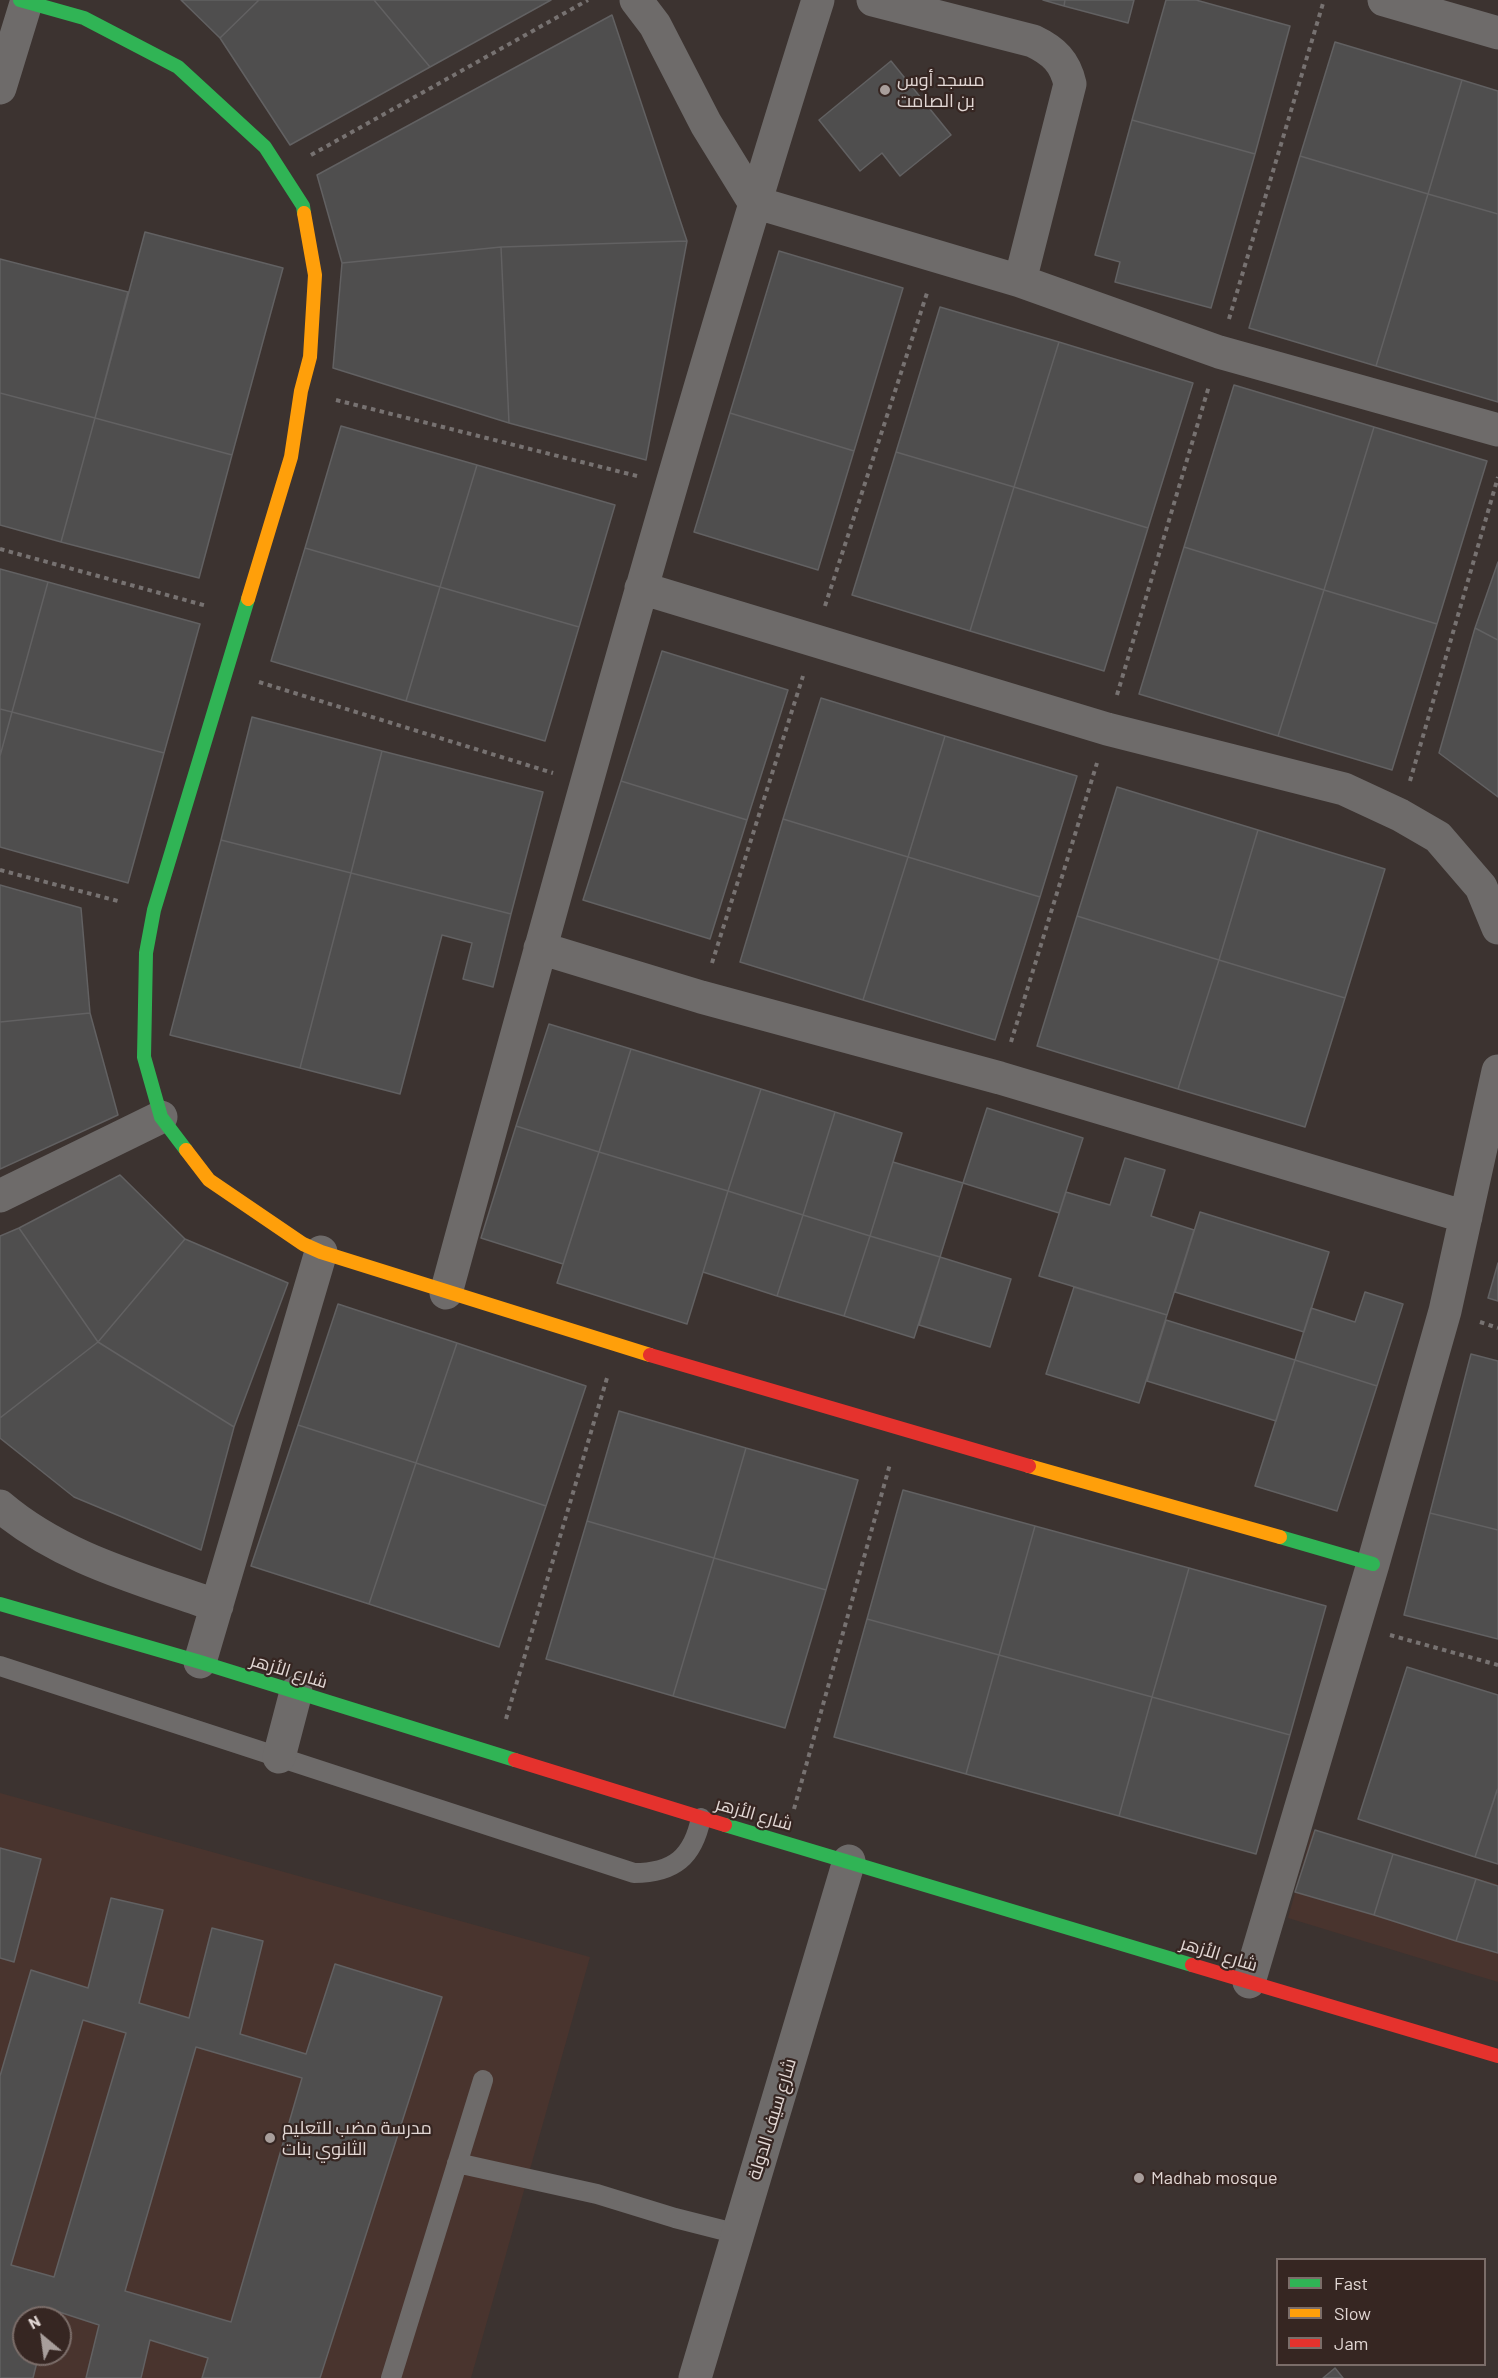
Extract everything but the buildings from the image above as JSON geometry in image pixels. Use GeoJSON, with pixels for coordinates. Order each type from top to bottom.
{"type":"FeatureCollection","features":[{"type":"Feature","properties":{"kind":"street"},"geometry":{"type":"LineString","coordinates":[[636,0],[655,25],[706,124],[754,202],[1020,281],[1219,352],[1498,430]]}},
{"type":"Feature","properties":{"kind":"street"},"geometry":{"type":"LineString","coordinates":[[446,1293],[670,485],[754,202],[818,0]]}},
{"type":"Feature","properties":{"kind":"street"},"geometry":{"type":"LineString","coordinates":[[873,0],[1033,41],[1046,48],[1066,67],[1070,84],[1020,281]]}},
{"type":"Feature","properties":{"kind":"street"},"geometry":{"type":"LineString","coordinates":[[1384,0],[1498,33]]}},
{"type":"Feature","properties":{"kind":"street"},"geometry":{"type":"LineString","coordinates":[[0,88],[24,1],[84,18],[178,67],[266,147],[303,206],[315,275],[310,357],[301,391],[291,457],[154,910],[146,953],[144,1057],[160,1117],[209,1180],[303,1244],[321,1252],[446,1293],[900,1430],[1373,1564]]}},
{"type":"Feature","properties":{"kind":"street"},"geometry":{"type":"LineString","coordinates":[[641,588],[1107,729],[1344,789],[1400,814],[1438,837],[1481,887],[1498,928]]}},
{"type":"Feature","properties":{"kind":"street"},"geometry":{"type":"LineString","coordinates":[[540,948],[701,997],[1000,1078],[1466,1217]]}},
{"type":"Feature","properties":{"kind":"street"},"geometry":{"type":"LineString","coordinates":[[1249,1982],[1373,1564],[1445,1311],[1498,1071]]}},
{"type":"Feature","properties":{"kind":"street"},"geometry":{"type":"LineString","coordinates":[[0,1196],[160,1117]]}},
{"type":"Feature","properties":{"kind":"street"},"geometry":{"type":"LineString","coordinates":[[200,1662],[321,1252]]}},
{"type":"Feature","properties":{"kind":"street"},"geometry":{"type":"LineString","coordinates":[[0,1506],[57,1546],[83,1558],[217,1606]]}},
{"type":"Feature","properties":{"kind":"street","name":"شارع الأزهر"},"geometry":{"type":"LineString","coordinates":[[0,1604],[200,1662],[701,1818],[1498,2056]]}},
{"type":"Feature","properties":{"kind":"street"},"geometry":{"type":"LineString","coordinates":[[279,1757],[296,1692]]}},
{"type":"Feature","properties":{"kind":"street","name":"شارع سيف الدولة"},"geometry":{"type":"LineString","coordinates":[[695,2378],[849,1861]]}},
{"type":"Feature","properties":{"kind":"lane"},"geometry":{"type":"LineString","coordinates":[[0,1666],[634,1873],[653,1873],[672,1866],[687,1854],[697,1837],[701,1818]]}},
{"type":"Feature","properties":{"kind":"lane"},"geometry":{"type":"LineString","coordinates":[[391,2378],[483,2080]]}},
{"type":"Feature","properties":{"kind":"lane"},"geometry":{"type":"LineString","coordinates":[[458,2163],[597,2194],[675,2218],[738,2234]]}},
{"type":"Feature","properties":{"kind":"path"},"geometry":{"type":"LineString","coordinates":[[282,172],[588,0]]}},
{"type":"Feature","properties":{"kind":"path"},"geometry":{"type":"LineString","coordinates":[[1000,1078],[1107,729],[1323,0]]}},
{"type":"Feature","properties":{"kind":"path"},"geometry":{"type":"LineString","coordinates":[[701,997],[814,639],[939,258]]}},
{"type":"Feature","properties":{"kind":"path"},"geometry":{"type":"LineString","coordinates":[[301,391],[670,485]]}},
{"type":"Feature","properties":{"kind":"path"},"geometry":{"type":"LineString","coordinates":[[1400,814],[1498,477]]}},
{"type":"Feature","properties":{"kind":"path"},"geometry":{"type":"LineString","coordinates":[[0,549],[242,616]]}},
{"type":"Feature","properties":{"kind":"path"},"geometry":{"type":"LineString","coordinates":[[227,672],[586,784]]}},
{"type":"Feature","properties":{"kind":"path"},"geometry":{"type":"LineString","coordinates":[[0,870],[154,910]]}},
{"type":"Feature","properties":{"kind":"path"},"geometry":{"type":"LineString","coordinates":[[496,1754],[616,1344]]}},
{"type":"Feature","properties":{"kind":"path"},"geometry":{"type":"LineString","coordinates":[[785,1842],[900,1430]]}},
{"type":"Feature","properties":{"kind":"path"},"geometry":{"type":"LineString","coordinates":[[1355,1625],[1498,1665]]}},
{"type":"Feature","properties":{"kind":"shaded area","name":"مدرسة مضب للتعليم الثانوي بنات"},"geometry":{"type":"Polygon","coordinates":[[[0,1793],[590,1957],[471,2378],[0,2378],[0,1793]]]}},
{"type":"Feature","properties":{"kind":"shaded area"},"geometry":{"type":"Polygon","coordinates":[[[1312,1831],[1498,1884],[1498,1982],[1288,1918],[1312,1831]]]}},
{"type":"Feature","properties":{"kind":"traffic: fast"},"geometry":{"type":"LineString","coordinates":[[20,0],[84,18],[178,67],[265,147],[303,206],[304,213]]}},
{"type":"Feature","properties":{"kind":"traffic: fast"},"geometry":{"type":"LineString","coordinates":[[186,1150],[161,1117],[144,1057],[146,953],[154,910],[248,599]]}},
{"type":"Feature","properties":{"kind":"traffic: fast"},"geometry":{"type":"LineString","coordinates":[[1280,1537],[1373,1564]]}},
{"type":"Feature","properties":{"kind":"traffic: fast"},"geometry":{"type":"LineString","coordinates":[[0,1604],[200,1662],[515,1760]]}},
{"type":"Feature","properties":{"kind":"traffic: fast"},"geometry":{"type":"LineString","coordinates":[[725,1825],[1192,1965]]}},
{"type":"Feature","properties":{"kind":"traffic: slow"},"geometry":{"type":"LineString","coordinates":[[248,599],[291,457],[301,391],[310,357],[315,275],[304,213]]}},
{"type":"Feature","properties":{"kind":"traffic: slow"},"geometry":{"type":"LineString","coordinates":[[186,1150],[209,1180],[303,1244],[321,1252],[650,1355]]}},
{"type":"Feature","properties":{"kind":"traffic: slow"},"geometry":{"type":"LineString","coordinates":[[1029,1466],[1280,1537]]}},
{"type":"Feature","properties":{"kind":"traffic: jam"},"geometry":{"type":"LineString","coordinates":[[650,1355],[1029,1466]]}},
{"type":"Feature","properties":{"kind":"traffic: jam"},"geometry":{"type":"LineString","coordinates":[[515,1760],[725,1825]]}},
{"type":"Feature","properties":{"kind":"traffic: jam"},"geometry":{"type":"LineString","coordinates":[[1192,1965],[1498,2056]]}},
{"type":"Feature","properties":{"kind":"place","name":"مسجد أوس بن الصامت"},"geometry":{"type":"Point","coordinates":[885,90]}},
{"type":"Feature","properties":{"kind":"place","name":"مدرسة مضب للتعليم الثانوي بنات"},"geometry":{"type":"Point","coordinates":[270,2138]}},
{"type":"Feature","properties":{"kind":"place","name":"Madhab mosque"},"geometry":{"type":"Point","coordinates":[1139,2178]}}]}
